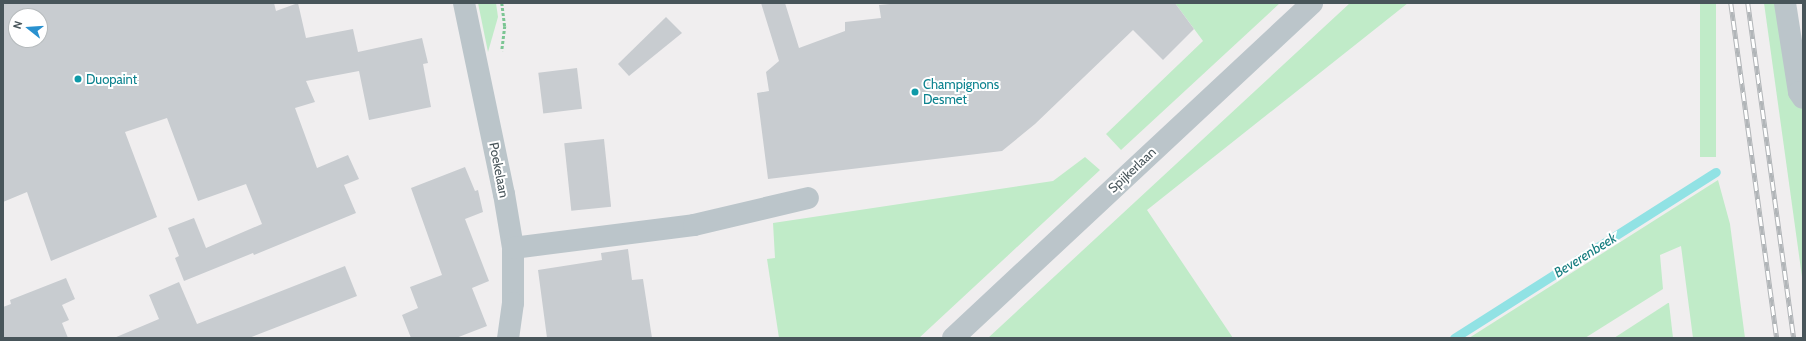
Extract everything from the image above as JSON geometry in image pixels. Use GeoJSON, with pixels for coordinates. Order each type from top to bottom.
{"type":"FeatureCollection","features":[{"type":"Feature","properties":{"kind":"street","name":"Poekelaan"},"geometry":{"type":"LineString","coordinates":[[464,3],[504,194],[513,248],[513,303],[508,338]]}},
{"type":"Feature","properties":{"kind":"street","name":"Spijkerlaan"},"geometry":{"type":"LineString","coordinates":[[954,338],[1312,3]]}},
{"type":"Feature","properties":{"kind":"street"},"geometry":{"type":"LineString","coordinates":[[1785,3],[1799,92],[1803,98]]}},
{"type":"Feature","properties":{"kind":"street"},"geometry":{"type":"LineString","coordinates":[[513,248],[694,225],[808,198]]}},
{"type":"Feature","properties":{"kind":"green space"},"geometry":{"type":"Polygon","coordinates":[[[478,3],[496,3],[498,17],[488,52],[478,3]]]}},
{"type":"Feature","properties":{"kind":"green space"},"geometry":{"type":"Polygon","coordinates":[[[1175,3],[1280,3],[1121,150],[1106,134],[1203,41],[1175,3]]]}},
{"type":"Feature","properties":{"kind":"green space"},"geometry":{"type":"Polygon","coordinates":[[[1350,3],[1408,3],[1147,210],[1233,338],[988,338],[1350,3]]]}},
{"type":"Feature","properties":{"kind":"green space"},"geometry":{"type":"Polygon","coordinates":[[[1700,3],[1716,3],[1716,157],[1700,157],[1700,3]]]}},
{"type":"Feature","properties":{"kind":"green space"},"geometry":{"type":"Polygon","coordinates":[[[1764,3],[1776,3],[1803,107],[1803,284],[1764,3]]]}},
{"type":"Feature","properties":{"kind":"green space"},"geometry":{"type":"Polygon","coordinates":[[[1085,157],[1100,170],[919,338],[779,338],[767,259],[775,258],[773,223],[1053,181],[1085,157]]]}},
{"type":"Feature","properties":{"kind":"green space"},"geometry":{"type":"Polygon","coordinates":[[[1718,180],[1730,224],[1745,338],[1693,338],[1681,246],[1660,255],[1663,289],[1585,338],[1469,338],[1718,180]]]}},
{"type":"Feature","properties":{"kind":"green space"},"geometry":{"type":"Polygon","coordinates":[[[1668,303],[1673,338],[1614,338],[1668,303]]]}},
{"type":"Feature","properties":{"kind":"building"},"geometry":{"type":"Polygon","coordinates":[[[3,3],[274,3],[276,11],[298,3],[306,38],[353,29],[358,52],[422,38],[428,63],[423,64],[431,107],[369,120],[359,71],[306,81],[315,102],[295,108],[317,168],[348,155],[359,179],[344,185],[356,213],[254,255],[253,253],[184,281],[175,258],[179,256],[168,228],[194,218],[206,248],[262,224],[246,184],[198,201],[167,118],[125,132],[157,217],[51,261],[27,192],[3,202],[3,3]]]}},
{"type":"Feature","properties":{"kind":"building","name":"Champignons Desmet"},"geometry":{"type":"Polygon","coordinates":[[[761,3],[785,3],[799,48],[845,31],[845,22],[881,18],[879,5],[900,3],[1175,3],[1194,29],[1163,60],[1133,30],[1035,124],[1002,151],[768,179],[757,93],[769,91],[766,72],[779,61],[761,3]]]}},
{"type":"Feature","properties":{"kind":"building"},"geometry":{"type":"Polygon","coordinates":[[[666,17],[682,33],[629,76],[618,64],[666,17]]]}},
{"type":"Feature","properties":{"kind":"building"},"geometry":{"type":"Polygon","coordinates":[[[577,68],[582,109],[543,113],[538,73],[577,68]]]}},
{"type":"Feature","properties":{"kind":"building"},"geometry":{"type":"Polygon","coordinates":[[[604,139],[611,207],[571,211],[564,143],[604,139]]]}},
{"type":"Feature","properties":{"kind":"building"},"geometry":{"type":"Polygon","coordinates":[[[465,167],[475,191],[478,190],[483,212],[465,219],[489,281],[472,288],[487,326],[456,338],[411,338],[402,315],[418,308],[410,287],[442,275],[411,188],[465,167]]]}},
{"type":"Feature","properties":{"kind":"building"},"geometry":{"type":"Polygon","coordinates":[[[628,249],[632,280],[643,279],[652,338],[547,338],[538,270],[602,260],[601,253],[628,249]]]}},
{"type":"Feature","properties":{"kind":"building"},"geometry":{"type":"Polygon","coordinates":[[[345,266],[357,296],[249,338],[114,338],[159,319],[149,295],[179,282],[197,324],[345,266]]]}},
{"type":"Feature","properties":{"kind":"building"},"geometry":{"type":"Polygon","coordinates":[[[66,278],[75,299],[62,305],[69,320],[62,323],[68,338],[3,338],[3,307],[11,304],[10,300],[66,278]]]}},
{"type":"Feature","properties":{"kind":"waterway","name":"Beverenbeek"},"geometry":{"type":"LineString","coordinates":[[1454,338],[1716,172]]}},
{"type":"Feature","properties":{"kind":"railway"},"geometry":{"type":"LineString","coordinates":[[1731,3],[1777,338]]}},
{"type":"Feature","properties":{"kind":"railway"},"geometry":{"type":"LineString","coordinates":[[1748,3],[1794,338]]}},
{"type":"Feature","properties":{"kind":"place","name":"Duopaint"},"geometry":{"type":"Point","coordinates":[78,79]}},
{"type":"Feature","properties":{"kind":"place","name":"Champignons Desmet"},"geometry":{"type":"Point","coordinates":[915,92]}}]}
